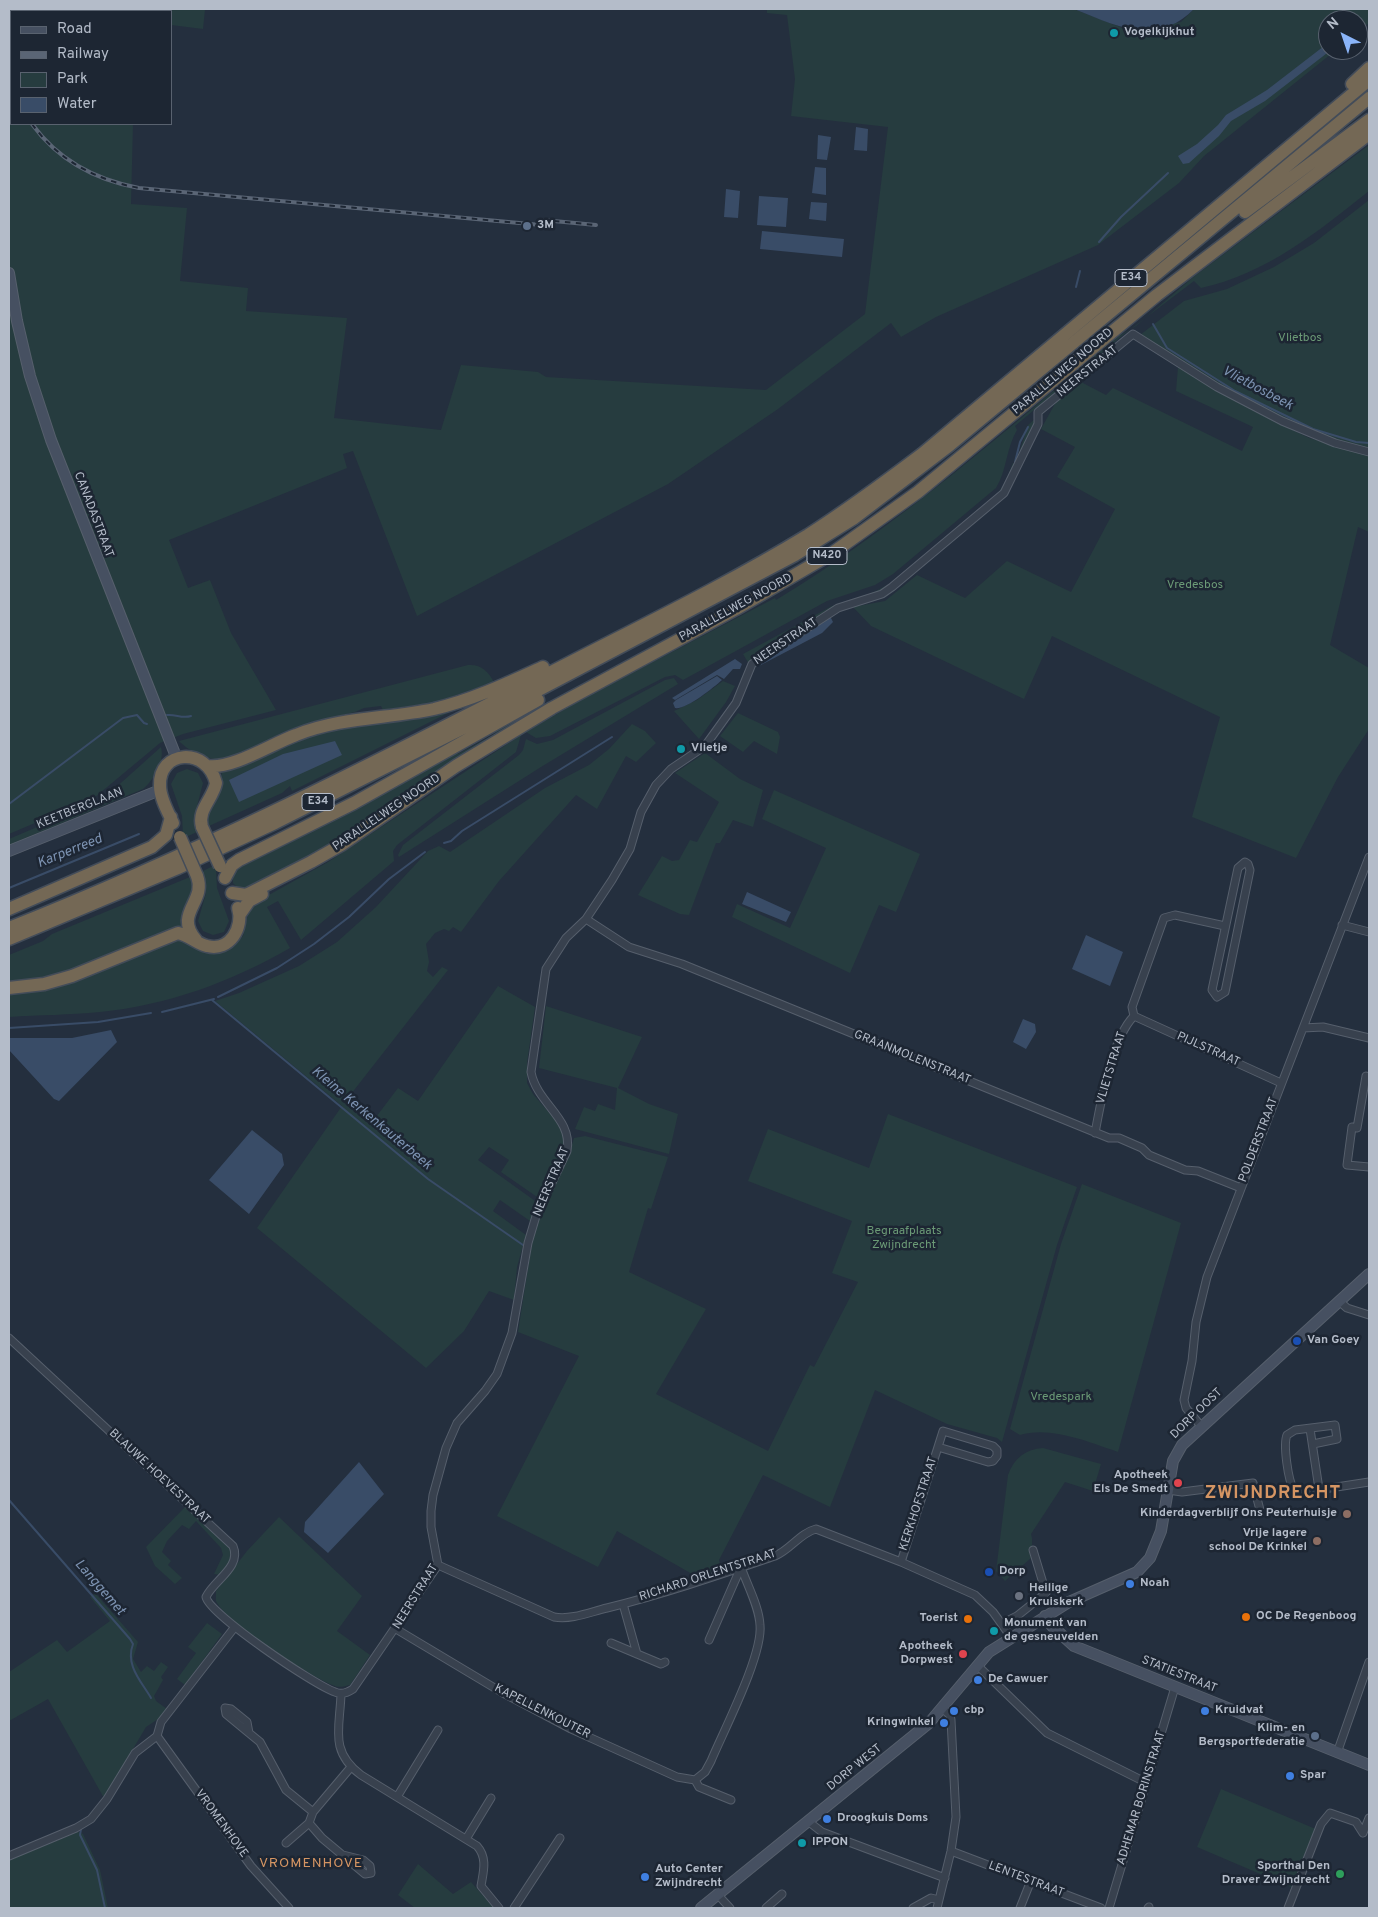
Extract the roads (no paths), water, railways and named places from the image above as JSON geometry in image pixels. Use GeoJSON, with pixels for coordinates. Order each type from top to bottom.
{"type":"FeatureCollection","features":[{"type":"Feature","properties":{"kind":"highway"},"geometry":{"type":"LineString","coordinates":[[1288,147],[1369,68]]}},
{"type":"Feature","properties":{"kind":"highway","name":"E34"},"geometry":{"type":"LineString","coordinates":[[9,939],[178,868],[275,823],[618,644],[774,556],[836,517],[887,480],[975,410],[1369,80]]}},
{"type":"Feature","properties":{"kind":"highway","name":"E34"},"geometry":{"type":"LineString","coordinates":[[9,928],[98,892],[271,814],[788,560],[853,519],[950,445],[1183,254],[1369,98]]}},
{"type":"Feature","properties":{"kind":"highway"},"geometry":{"type":"LineString","coordinates":[[1183,254],[1272,192],[1369,120]]}},
{"type":"Feature","properties":{"kind":"highway","name":"PARALLELWEG NOORD"},"geometry":{"type":"LineString","coordinates":[[232,893],[246,894],[311,862],[341,845],[456,766],[552,708],[744,605],[831,554],[918,492],[1157,295],[1369,134]]}},
{"type":"Feature","properties":{"kind":"highway","name":"PARALLELWEG NOORD"},"geometry":{"type":"LineString","coordinates":[[240,914],[249,901],[342,850],[517,734],[790,586],[880,528],[961,466],[1163,297],[1369,141]]}},
{"type":"Feature","properties":{"kind":"highway"},"geometry":{"type":"LineString","coordinates":[[196,940],[189,932],[188,917],[199,894],[198,876],[170,817],[160,790],[161,776],[165,769],[177,759],[192,757],[208,766],[222,766],[290,737],[333,723],[433,709],[457,702],[522,676],[593,644],[618,644]]}},
{"type":"Feature","properties":{"kind":"highway"},"geometry":{"type":"LineString","coordinates":[[226,878],[232,864],[354,803],[604,664],[618,644]]}},
{"type":"Feature","properties":{"kind":"highway"},"geometry":{"type":"LineString","coordinates":[[208,766],[216,783],[210,800],[201,813],[202,827],[226,878],[240,914]]}},
{"type":"Feature","properties":{"kind":"highway"},"geometry":{"type":"LineString","coordinates":[[9,909],[152,847],[166,835],[170,817]]}},
{"type":"Feature","properties":{"kind":"highway","name":"N420"},"geometry":{"type":"LineString","coordinates":[[196,940],[213,947],[230,941],[240,927],[240,914]]}},
{"type":"Feature","properties":{"kind":"highway"},"geometry":{"type":"LineString","coordinates":[[9,988],[44,984],[72,976],[178,933],[196,940]]}},
{"type":"Feature","properties":{"kind":"main road","name":"CANADASTRAAT"},"geometry":{"type":"LineString","coordinates":[[9,273],[17,321],[30,376],[51,440],[177,759]]}},
{"type":"Feature","properties":{"kind":"main road","name":"KEETBERGLAAN"},"geometry":{"type":"LineString","coordinates":[[9,851],[160,790]]}},
{"type":"Feature","properties":{"kind":"main road","name":"DORP OOST"},"geometry":{"type":"LineString","coordinates":[[1045,1616],[1069,1602],[1130,1576],[1146,1563],[1161,1531],[1176,1453],[1201,1426],[1369,1274]]}},
{"type":"Feature","properties":{"kind":"main road","name":"DORP WEST"},"geometry":{"type":"LineString","coordinates":[[702,1908],[922,1730],[943,1709],[989,1652],[1045,1616]]}},
{"type":"Feature","properties":{"kind":"main road","name":"STATIESTRAAT"},"geometry":{"type":"LineString","coordinates":[[1045,1616],[1052,1626],[1074,1646],[1369,1765]]}},
{"type":"Feature","properties":{"kind":"street","name":"NEERSTRAAT"},"geometry":{"type":"LineString","coordinates":[[341,1694],[347,1693],[357,1685],[438,1565],[431,1511],[442,1460],[457,1423],[497,1374],[512,1333],[530,1236],[536,1216],[567,1151],[569,1141],[566,1128],[533,1083],[531,1072],[546,969],[566,938],[586,919],[612,880],[630,849],[641,812],[656,784],[671,769],[705,746],[736,703],[752,664],[838,608],[882,594],[996,501],[1011,482],[1039,420],[1038,412],[1133,334],[1217,387],[1282,422],[1335,443],[1369,452]]}},
{"type":"Feature","properties":{"kind":"street","name":"POLDERSTRAAT"},"geometry":{"type":"LineString","coordinates":[[1201,1426],[1186,1408],[1184,1400],[1191,1366],[1196,1322],[1210,1269],[1369,857]]}},
{"type":"Feature","properties":{"kind":"street"},"geometry":{"type":"LineString","coordinates":[[1245,862],[1250,867],[1225,992],[1217,997],[1212,990],[1225,926],[1238,868],[1245,862]]}},
{"type":"Feature","properties":{"kind":"street","name":"VLIETSTRAAT"},"geometry":{"type":"LineString","coordinates":[[1095,1133],[1104,1085],[1126,1024],[1134,1016],[1132,1007],[1160,922],[1167,916],[1172,915],[1225,926]]}},
{"type":"Feature","properties":{"kind":"street","name":"GRAANMOLENSTRAAT"},"geometry":{"type":"LineString","coordinates":[[586,919],[629,947],[682,964],[1095,1133],[1109,1138],[1119,1138],[1142,1148],[1149,1155],[1185,1170],[1198,1171],[1241,1188]]}},
{"type":"Feature","properties":{"kind":"street"},"geometry":{"type":"LineString","coordinates":[[1342,924],[1369,932]]}},
{"type":"Feature","properties":{"kind":"street","name":"PIJLSTRAAT"},"geometry":{"type":"LineString","coordinates":[[1134,1016],[1281,1083]]}},
{"type":"Feature","properties":{"kind":"street"},"geometry":{"type":"LineString","coordinates":[[1303,1028],[1323,1027],[1369,1038]]}},
{"type":"Feature","properties":{"kind":"street"},"geometry":{"type":"LineString","coordinates":[[1369,1077],[1366,1076],[1357,1128],[1352,1127],[1347,1165],[1369,1167]]}},
{"type":"Feature","properties":{"kind":"street"},"geometry":{"type":"LineString","coordinates":[[1340,1300],[1347,1308],[1369,1315]]}},
{"type":"Feature","properties":{"kind":"street","name":"BLAUWE HOEVESTRAAT"},"geometry":{"type":"LineString","coordinates":[[9,1338],[233,1546],[236,1556],[233,1563],[206,1597],[208,1603],[228,1619],[234,1628]]}},
{"type":"Feature","properties":{"kind":"street"},"geometry":{"type":"LineString","coordinates":[[1313,1444],[1338,1439],[1336,1425],[1291,1432],[1287,1435],[1285,1443],[1294,1490],[1301,1493],[1369,1482]]}},
{"type":"Feature","properties":{"kind":"street"},"geometry":{"type":"LineString","coordinates":[[1310,1429],[1319,1490]]}},
{"type":"Feature","properties":{"kind":"street","name":"KERKHOFSTRAAT"},"geometry":{"type":"LineString","coordinates":[[901,1562],[943,1431],[993,1446],[997,1450],[997,1456],[994,1461],[988,1462],[938,1447]]}},
{"type":"Feature","properties":{"kind":"street"},"geometry":{"type":"LineString","coordinates":[[1168,1490],[1182,1492],[1253,1483],[1260,1510]]}},
{"type":"Feature","properties":{"kind":"street","name":"RICHARD ORLENTSTRAAT"},"geometry":{"type":"LineString","coordinates":[[438,1565],[554,1617],[571,1617],[623,1604],[781,1553],[816,1529],[901,1562],[977,1596],[1003,1623],[1011,1637]]}},
{"type":"Feature","properties":{"kind":"street"},"geometry":{"type":"LineString","coordinates":[[1003,1623],[1017,1616],[1046,1593],[1033,1550]]}},
{"type":"Feature","properties":{"kind":"street"},"geometry":{"type":"LineString","coordinates":[[709,1640],[741,1567]]}},
{"type":"Feature","properties":{"kind":"street"},"geometry":{"type":"LineString","coordinates":[[695,1780],[705,1772],[711,1761],[760,1642],[758,1615],[741,1567]]}},
{"type":"Feature","properties":{"kind":"street"},"geometry":{"type":"LineString","coordinates":[[623,1604],[637,1654]]}},
{"type":"Feature","properties":{"kind":"street"},"geometry":{"type":"LineString","coordinates":[[9,1856],[76,1828],[91,1819],[107,1799],[135,1753],[158,1736],[161,1722],[234,1628],[278,1659],[331,1691],[341,1694],[338,1736],[340,1750],[351,1767],[481,1850],[484,1865],[481,1886],[499,1908]]}},
{"type":"Feature","properties":{"kind":"street","name":"KAPELLENKOUTER"},"geometry":{"type":"LineString","coordinates":[[396,1629],[503,1693],[571,1729],[677,1777],[695,1780],[699,1787],[731,1800]]}},
{"type":"Feature","properties":{"kind":"street"},"geometry":{"type":"LineString","coordinates":[[610,1643],[662,1664],[665,1662]]}},
{"type":"Feature","properties":{"kind":"street"},"geometry":{"type":"LineString","coordinates":[[1337,1753],[1369,1662]]}},
{"type":"Feature","properties":{"kind":"street"},"geometry":{"type":"LineString","coordinates":[[978,1666],[1047,1733],[1147,1783]]}},
{"type":"Feature","properties":{"kind":"street","name":"ADHEMAR BORINSTRAAT"},"geometry":{"type":"LineString","coordinates":[[1109,1908],[1175,1688]]}},
{"type":"Feature","properties":{"kind":"street"},"geometry":{"type":"LineString","coordinates":[[937,1908],[946,1878],[951,1851],[957,1800],[951,1720],[950,1715],[943,1709]]}},
{"type":"Feature","properties":{"kind":"street"},"geometry":{"type":"LineString","coordinates":[[397,1797],[438,1730]]}},
{"type":"Feature","properties":{"kind":"street"},"geometry":{"type":"LineString","coordinates":[[249,1733],[260,1742],[283,1786],[313,1812]]}},
{"type":"Feature","properties":{"kind":"street","name":"VROMENHOVE"},"geometry":{"type":"LineString","coordinates":[[158,1736],[251,1866],[289,1908]]}},
{"type":"Feature","properties":{"kind":"street"},"geometry":{"type":"LineString","coordinates":[[286,1843],[309,1824],[313,1812],[351,1767]]}},
{"type":"Feature","properties":{"kind":"street"},"geometry":{"type":"LineString","coordinates":[[466,1839],[491,1798]]}},
{"type":"Feature","properties":{"kind":"street"},"geometry":{"type":"LineString","coordinates":[[1288,1908],[1320,1824],[1330,1813],[1356,1822],[1366,1833]]}},
{"type":"Feature","properties":{"kind":"street"},"geometry":{"type":"LineString","coordinates":[[1366,1833],[1369,1818]]}},
{"type":"Feature","properties":{"kind":"street"},"geometry":{"type":"LineString","coordinates":[[809,1822],[822,1832],[946,1878]]}},
{"type":"Feature","properties":{"kind":"street"},"geometry":{"type":"LineString","coordinates":[[309,1824],[343,1855]]}},
{"type":"Feature","properties":{"kind":"street"},"geometry":{"type":"LineString","coordinates":[[514,1908],[560,1838]]}},
{"type":"Feature","properties":{"kind":"street","name":"LENTESTRAAT"},"geometry":{"type":"LineString","coordinates":[[951,1851],[1030,1883],[1101,1908]]}},
{"type":"Feature","properties":{"kind":"street"},"geometry":{"type":"LineString","coordinates":[[1020,1908],[1030,1883]]}},
{"type":"Feature","properties":{"kind":"street"},"geometry":{"type":"LineString","coordinates":[[766,1908],[782,1894]]}},
{"type":"Feature","properties":{"kind":"street"},"geometry":{"type":"LineString","coordinates":[[718,1895],[730,1908]]}},
{"type":"Feature","properties":{"kind":"street"},"geometry":{"type":"LineString","coordinates":[[913,1908],[927,1900],[939,1900]]}},
{"type":"Feature","properties":{"kind":"water"},"geometry":{"type":"Polygon","coordinates":[[[1074,9],[1194,9],[1180,21],[1165,27],[1151,30],[1136,30],[1106,22],[1074,9]]]}},
{"type":"Feature","properties":{"kind":"water"},"geometry":{"type":"Polygon","coordinates":[[[1318,51],[1318,60],[1265,101],[1231,121],[1219,136],[1189,163],[1183,164],[1178,156],[1197,144],[1226,115],[1267,90],[1318,51]]]}},
{"type":"Feature","properties":{"kind":"water"},"geometry":{"type":"Polygon","coordinates":[[[856,127],[868,129],[867,151],[854,150],[856,127]]]}},
{"type":"Feature","properties":{"kind":"water"},"geometry":{"type":"Polygon","coordinates":[[[818,135],[831,137],[827,160],[817,159],[818,135]]]}},
{"type":"Feature","properties":{"kind":"water"},"geometry":{"type":"Polygon","coordinates":[[[815,167],[826,168],[826,195],[812,193],[815,167]]]}},
{"type":"Feature","properties":{"kind":"water"},"geometry":{"type":"Polygon","coordinates":[[[726,189],[740,191],[738,218],[724,217],[726,189]]]}},
{"type":"Feature","properties":{"kind":"water"},"geometry":{"type":"Polygon","coordinates":[[[759,196],[788,198],[786,227],[757,225],[759,196]]]}},
{"type":"Feature","properties":{"kind":"water"},"geometry":{"type":"Polygon","coordinates":[[[811,202],[827,203],[826,221],[809,219],[811,202]]]}},
{"type":"Feature","properties":{"kind":"water"},"geometry":{"type":"Polygon","coordinates":[[[762,231],[844,239],[842,257],[760,249],[762,231]]]}},
{"type":"Feature","properties":{"kind":"water"},"geometry":{"type":"Polygon","coordinates":[[[830,616],[833,622],[822,633],[759,666],[757,664],[830,616]]]}},
{"type":"Feature","properties":{"kind":"water"},"geometry":{"type":"Polygon","coordinates":[[[735,659],[742,664],[740,669],[733,669],[724,679],[717,675],[675,700],[672,698],[735,659]]]}},
{"type":"Feature","properties":{"kind":"water"},"geometry":{"type":"Polygon","coordinates":[[[717,676],[722,680],[706,693],[686,706],[675,708],[673,703],[676,700],[717,676]]]}},
{"type":"Feature","properties":{"kind":"water"},"geometry":{"type":"Polygon","coordinates":[[[335,741],[342,755],[239,802],[229,780],[283,754],[335,741]]]}},
{"type":"Feature","properties":{"kind":"water"},"geometry":{"type":"Polygon","coordinates":[[[747,892],[791,912],[786,922],[742,904],[747,892]]]}},
{"type":"Feature","properties":{"kind":"water"},"geometry":{"type":"Polygon","coordinates":[[[1086,935],[1123,952],[1110,986],[1072,969],[1086,935]]]}},
{"type":"Feature","properties":{"kind":"water"},"geometry":{"type":"Polygon","coordinates":[[[1023,1019],[1035,1024],[1036,1032],[1026,1049],[1013,1042],[1023,1019]]]}},
{"type":"Feature","properties":{"kind":"water"},"geometry":{"type":"Polygon","coordinates":[[[111,1030],[117,1042],[59,1101],[54,1099],[9,1050],[9,1038],[72,1038],[111,1030]]]}},
{"type":"Feature","properties":{"kind":"water"},"geometry":{"type":"Polygon","coordinates":[[[252,1130],[282,1154],[284,1165],[249,1214],[209,1180],[252,1130]]]}},
{"type":"Feature","properties":{"kind":"water"},"geometry":{"type":"Polygon","coordinates":[[[359,1462],[384,1494],[328,1553],[304,1532],[305,1522],[359,1462]]]}},
{"type":"Feature","properties":{"kind":"waterway"},"geometry":{"type":"LineString","coordinates":[[1099,242],[1121,217],[1168,173]]}},
{"type":"Feature","properties":{"kind":"waterway"},"geometry":{"type":"LineString","coordinates":[[1076,287],[1080,271]]}},
{"type":"Feature","properties":{"kind":"waterway","name":"Vlietbosbeek"},"geometry":{"type":"LineString","coordinates":[[1153,324],[1167,348],[1235,391],[1313,429],[1356,442],[1369,443]]}},
{"type":"Feature","properties":{"kind":"waterway"},"geometry":{"type":"LineString","coordinates":[[1015,462],[1020,442],[1028,427]]}},
{"type":"Feature","properties":{"kind":"waterway"},"geometry":{"type":"LineString","coordinates":[[9,804],[123,718],[137,715],[147,724]]}},
{"type":"Feature","properties":{"kind":"waterway"},"geometry":{"type":"LineString","coordinates":[[167,715],[191,716]]}},
{"type":"Feature","properties":{"kind":"waterway"},"geometry":{"type":"LineString","coordinates":[[444,843],[451,841],[462,831],[612,737]]}},
{"type":"Feature","properties":{"kind":"waterway","name":"Karperreed"},"geometry":{"type":"LineString","coordinates":[[9,888],[139,834]]}},
{"type":"Feature","properties":{"kind":"waterway"},"geometry":{"type":"LineString","coordinates":[[218,997],[277,968],[314,944],[349,917],[389,879],[425,852]]}},
{"type":"Feature","properties":{"kind":"waterway"},"geometry":{"type":"LineString","coordinates":[[162,1012],[214,999]]}},
{"type":"Feature","properties":{"kind":"waterway","name":"Kleine Kerkenkauterbeek"},"geometry":{"type":"LineString","coordinates":[[212,1000],[428,1179],[523,1245]]}},
{"type":"Feature","properties":{"kind":"waterway"},"geometry":{"type":"LineString","coordinates":[[9,1028],[98,1022],[151,1013]]}},
{"type":"Feature","properties":{"kind":"waterway","name":"Langgemet"},"geometry":{"type":"LineString","coordinates":[[9,1500],[130,1639],[133,1644],[131,1659],[135,1672],[151,1698]]}},
{"type":"Feature","properties":{"kind":"waterway","name":"Langgemet"},"geometry":{"type":"LineString","coordinates":[[81,1829],[80,1835],[97,1870],[105,1908]]}},
{"type":"Feature","properties":{"kind":"railway"},"geometry":{"type":"LineString","coordinates":[[9,65],[10,71]]}},
{"type":"Feature","properties":{"kind":"railway"},"geometry":{"type":"LineString","coordinates":[[33,125],[54,148],[79,167],[108,180],[139,188],[552,226]]}},
{"type":"Feature","properties":{"kind":"railway"},"geometry":{"type":"LineString","coordinates":[[543,220],[596,225]]}},
{"type":"Feature","properties":{"kind":"place","name":"Vogelkijkhut"},"geometry":{"type":"Point","coordinates":[1114,33]}},
{"type":"Feature","properties":{"kind":"place","name":"3M"},"geometry":{"type":"Point","coordinates":[527,226]}},
{"type":"Feature","properties":{"kind":"place","name":"Vlietje"},"geometry":{"type":"Point","coordinates":[681,749]}},
{"type":"Feature","properties":{"kind":"place","name":"Van Goey"},"geometry":{"type":"Point","coordinates":[1297,1341]}},
{"type":"Feature","properties":{"kind":"place","name":"Apotheek Els De Smedt"},"geometry":{"type":"Point","coordinates":[1178,1483]}},
{"type":"Feature","properties":{"kind":"place","name":"Kinderdagverblijf Ons Peuterhuisje"},"geometry":{"type":"Point","coordinates":[1347,1514]}},
{"type":"Feature","properties":{"kind":"place","name":"Vrije lagere school De Krinkel"},"geometry":{"type":"Point","coordinates":[1317,1541]}},
{"type":"Feature","properties":{"kind":"place","name":"Dorp"},"geometry":{"type":"Point","coordinates":[989,1572]}},
{"type":"Feature","properties":{"kind":"place","name":"Noah"},"geometry":{"type":"Point","coordinates":[1130,1584]}},
{"type":"Feature","properties":{"kind":"place","name":"Heilige Kruiskerk"},"geometry":{"type":"Point","coordinates":[1019,1596]}},
{"type":"Feature","properties":{"kind":"place","name":"OC De Regenboog"},"geometry":{"type":"Point","coordinates":[1246,1617]}},
{"type":"Feature","properties":{"kind":"place","name":"Toerist"},"geometry":{"type":"Point","coordinates":[968,1619]}},
{"type":"Feature","properties":{"kind":"place","name":"Monument van de gesneuvelden"},"geometry":{"type":"Point","coordinates":[994,1631]}},
{"type":"Feature","properties":{"kind":"place","name":"Apotheek Dorpwest"},"geometry":{"type":"Point","coordinates":[963,1654]}},
{"type":"Feature","properties":{"kind":"place","name":"De Cawuer"},"geometry":{"type":"Point","coordinates":[978,1680]}},
{"type":"Feature","properties":{"kind":"place","name":"cbp"},"geometry":{"type":"Point","coordinates":[954,1711]}},
{"type":"Feature","properties":{"kind":"place","name":"Kruidvat"},"geometry":{"type":"Point","coordinates":[1205,1711]}},
{"type":"Feature","properties":{"kind":"place","name":"Kringwinkel"},"geometry":{"type":"Point","coordinates":[944,1723]}},
{"type":"Feature","properties":{"kind":"place","name":"Klim- en Bergsportfederatie"},"geometry":{"type":"Point","coordinates":[1315,1736]}},
{"type":"Feature","properties":{"kind":"place","name":"Spar"},"geometry":{"type":"Point","coordinates":[1290,1776]}},
{"type":"Feature","properties":{"kind":"place","name":"Droogkuis Doms"},"geometry":{"type":"Point","coordinates":[827,1819]}},
{"type":"Feature","properties":{"kind":"place","name":"IPPON"},"geometry":{"type":"Point","coordinates":[802,1843]}},
{"type":"Feature","properties":{"kind":"place","name":"Sporthal Den Draver Zwijndrecht"},"geometry":{"type":"Point","coordinates":[1340,1874]}},
{"type":"Feature","properties":{"kind":"place","name":"Auto Center Zwijndrecht"},"geometry":{"type":"Point","coordinates":[645,1877]}},
{"type":"Feature","properties":{"kind":"district","name":"ZWIJNDRECHT"},"geometry":{"type":"Point","coordinates":[1273,1494]}},
{"type":"Feature","properties":{"kind":"district","name":"VROMENHOVE"},"geometry":{"type":"Point","coordinates":[311,1864]}},
{"type":"Feature","properties":{"kind":"park label","name":"Vlietbos"},"geometry":{"type":"Point","coordinates":[1300,339]}},
{"type":"Feature","properties":{"kind":"park label","name":"Vredesbos"},"geometry":{"type":"Point","coordinates":[1195,586]}},
{"type":"Feature","properties":{"kind":"park label","name":"Begraafplaats Zwijndrecht"},"geometry":{"type":"Point","coordinates":[904,1239]}},
{"type":"Feature","properties":{"kind":"park label","name":"Vredespark"},"geometry":{"type":"Point","coordinates":[1061,1398]}}]}
